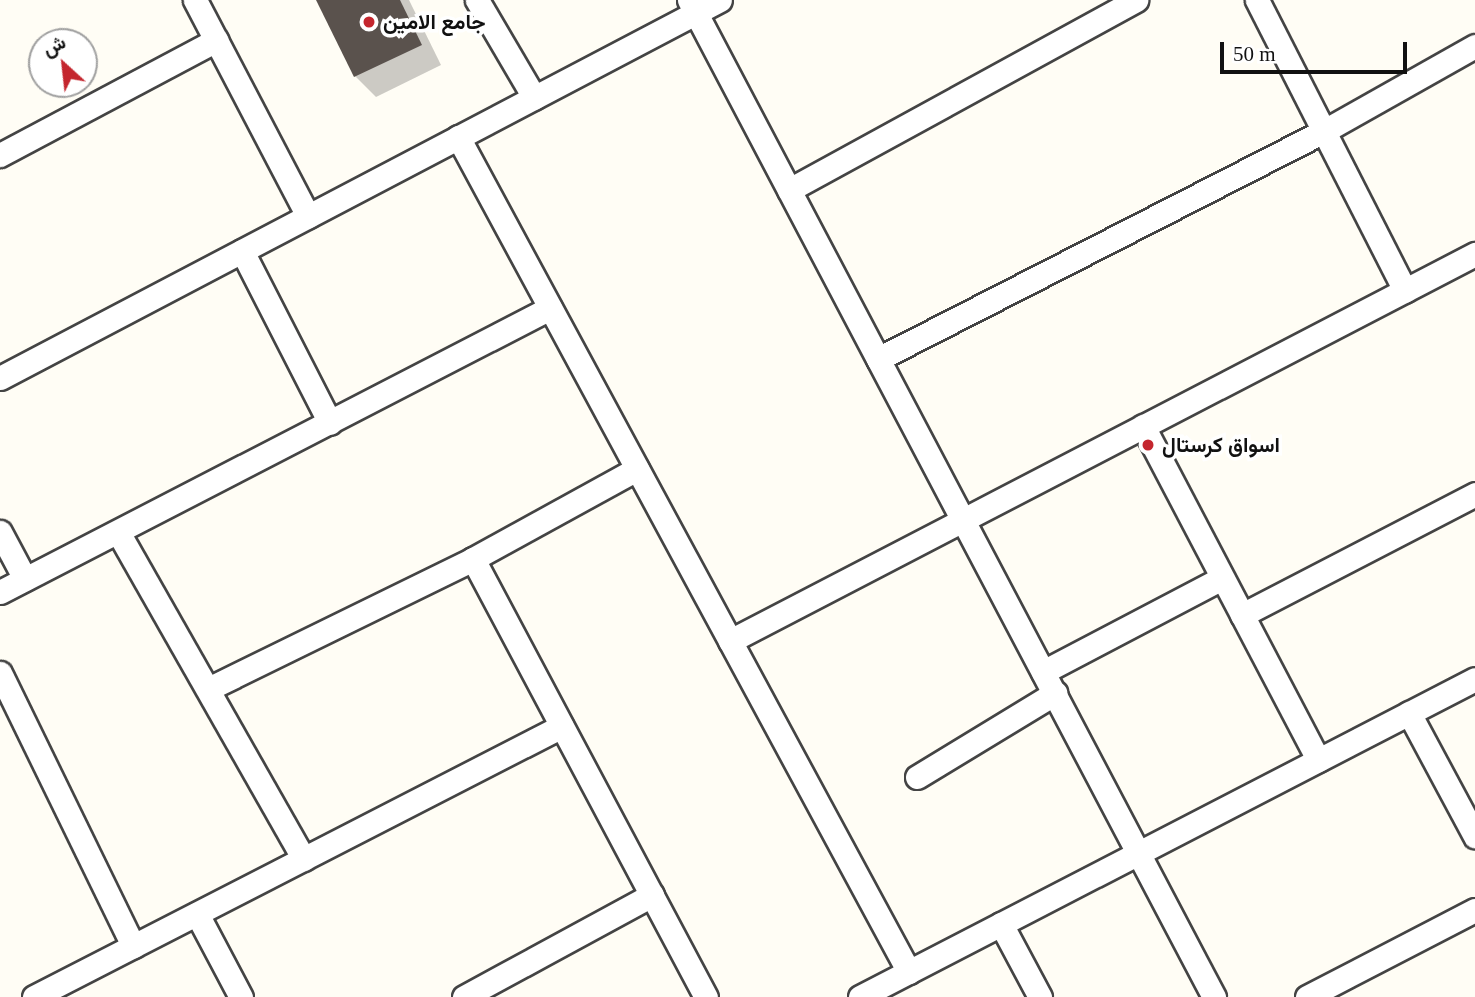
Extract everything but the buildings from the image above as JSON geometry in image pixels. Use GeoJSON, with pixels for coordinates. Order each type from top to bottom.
{"type":"FeatureCollection","features":[{"type":"Feature","properties":{"kind":"street"},"geometry":{"type":"LineString","coordinates":[[195,0],[308,216]]}},
{"type":"Feature","properties":{"kind":"street"},"geometry":{"type":"LineString","coordinates":[[477,0],[534,97]]}},
{"type":"Feature","properties":{"kind":"street"},"geometry":{"type":"LineString","coordinates":[[0,378],[534,97],[692,6],[719,0]]}},
{"type":"Feature","properties":{"kind":"street"},"geometry":{"type":"LineString","coordinates":[[789,190],[1136,0]]}},
{"type":"Feature","properties":{"kind":"street"},"geometry":{"type":"LineString","coordinates":[[1257,0],[1405,290]]}},
{"type":"Feature","properties":{"kind":"street"},"geometry":{"type":"LineString","coordinates":[[692,6],[1214,997]]}},
{"type":"Feature","properties":{"kind":"street"},"geometry":{"type":"LineString","coordinates":[[0,155],[216,40]]}},
{"type":"Feature","properties":{"kind":"street"},"geometry":{"type":"LineString","coordinates":[[878,359],[1324,131],[1475,46]]}},
{"type":"Feature","properties":{"kind":"street"},"geometry":{"type":"LineString","coordinates":[[458,137],[909,972]]}},
{"type":"Feature","properties":{"kind":"street"},"geometry":{"type":"LineString","coordinates":[[242,251],[330,424]]}},
{"type":"Feature","properties":{"kind":"street"},"geometry":{"type":"LineString","coordinates":[[730,641],[1475,254]]}},
{"type":"Feature","properties":{"kind":"street"},"geometry":{"type":"LineString","coordinates":[[0,592],[550,309]]}},
{"type":"Feature","properties":{"kind":"street"},"geometry":{"type":"LineString","coordinates":[[1143,426],[1318,760]]}},
{"type":"Feature","properties":{"kind":"street"},"geometry":{"type":"LineString","coordinates":[[208,689],[473,559],[637,469]]}},
{"type":"Feature","properties":{"kind":"street"},"geometry":{"type":"LineString","coordinates":[[1242,615],[1475,494]]}},
{"type":"Feature","properties":{"kind":"street"},"geometry":{"type":"LineString","coordinates":[[0,532],[25,579]]}},
{"type":"Feature","properties":{"kind":"street"},"geometry":{"type":"LineString","coordinates":[[118,532],[304,859]]}},
{"type":"Feature","properties":{"kind":"street"},"geometry":{"type":"LineString","coordinates":[[473,559],[706,997]]}},
{"type":"Feature","properties":{"kind":"street"},"geometry":{"type":"LineString","coordinates":[[1043,672],[1222,578]]}},
{"type":"Feature","properties":{"kind":"street"},"geometry":{"type":"LineString","coordinates":[[0,673],[134,946]]}},
{"type":"Feature","properties":{"kind":"street"},"geometry":{"type":"LineString","coordinates":[[860,997],[1475,678]]}},
{"type":"Feature","properties":{"kind":"street"},"geometry":{"type":"LineString","coordinates":[[917,777],[1055,693]]}},
{"type":"Feature","properties":{"kind":"street"},"geometry":{"type":"LineString","coordinates":[[1409,713],[1475,836]]}},
{"type":"Feature","properties":{"kind":"street"},"geometry":{"type":"LineString","coordinates":[[34,997],[562,726]]}},
{"type":"Feature","properties":{"kind":"street"},"geometry":{"type":"LineString","coordinates":[[464,997],[652,895]]}},
{"type":"Feature","properties":{"kind":"street"},"geometry":{"type":"LineString","coordinates":[[1307,997],[1475,910]]}},
{"type":"Feature","properties":{"kind":"street"},"geometry":{"type":"LineString","coordinates":[[197,914],[241,997]]}},
{"type":"Feature","properties":{"kind":"street"},"geometry":{"type":"LineString","coordinates":[[1001,924],[1041,997]]}},
{"type":"Feature","properties":{"kind":"place","name":"جامع الامين"},"geometry":{"type":"Point","coordinates":[369,22]}},
{"type":"Feature","properties":{"kind":"place","name":"اسواق كرستال"},"geometry":{"type":"Point","coordinates":[1148,445]}}]}
